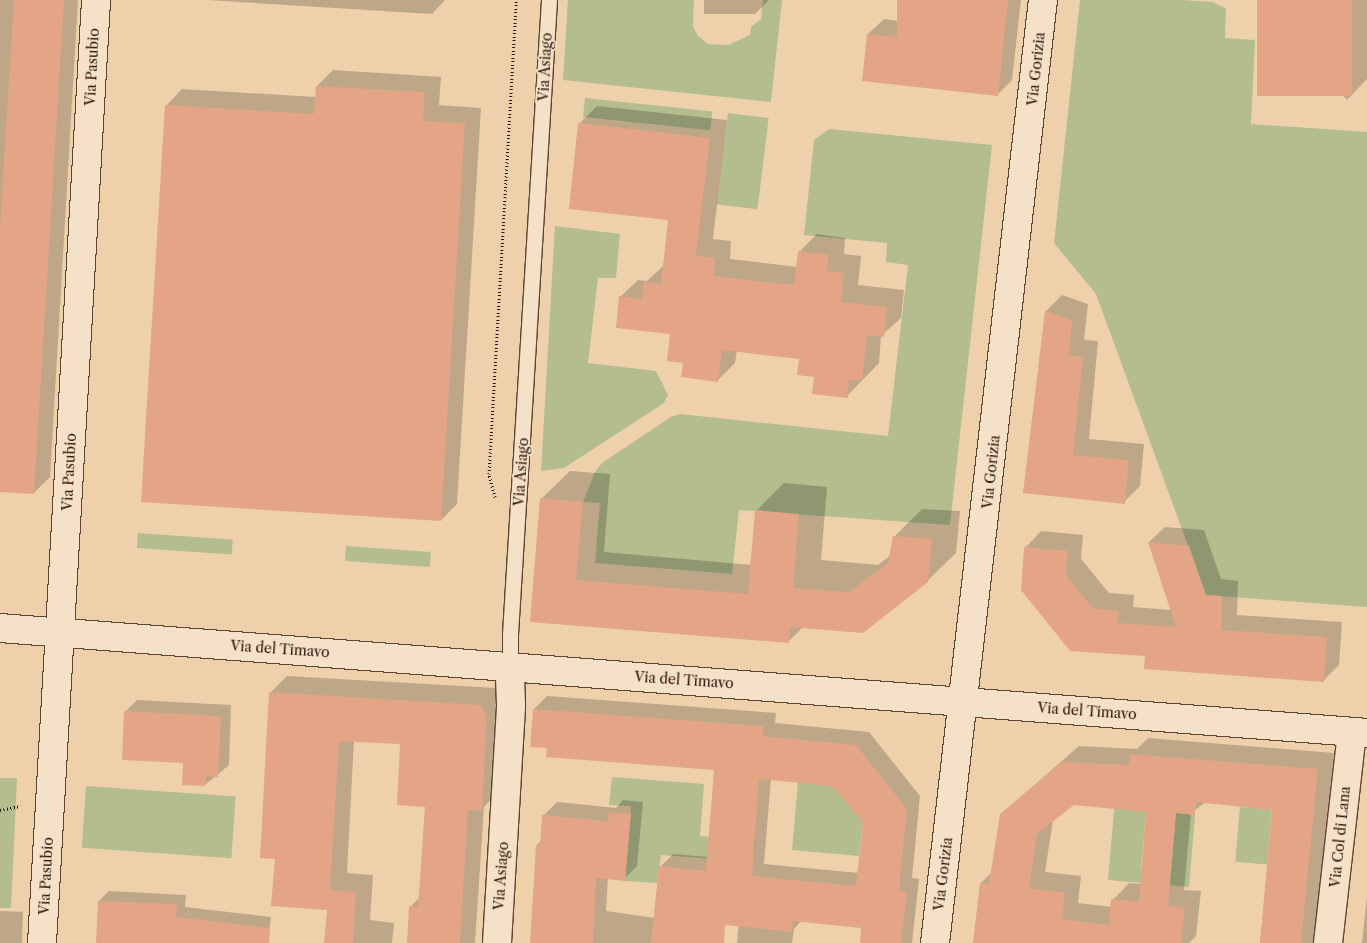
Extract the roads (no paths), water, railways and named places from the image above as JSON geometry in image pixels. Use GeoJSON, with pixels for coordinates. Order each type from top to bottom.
{"type":"FeatureCollection","features":[{"type":"Feature","properties":{"kind":"street","name":"Via Pasubio"},"geometry":{"type":"LineString","coordinates":[[42,943],[96,0]]}},
{"type":"Feature","properties":{"kind":"street","name":"Via Gorizia"},"geometry":{"type":"LineString","coordinates":[[935,943],[1043,0]]}},
{"type":"Feature","properties":{"kind":"street","name":"Via del Timavo"},"geometry":{"type":"LineString","coordinates":[[0,628],[1359,733]]}},
{"type":"Feature","properties":{"kind":"street","name":"Via Asiago"},"geometry":{"type":"LineString","coordinates":[[497,943],[511,705],[510,667]]}},
{"type":"Feature","properties":{"kind":"street","name":"Via Col di Lana"},"geometry":{"type":"LineString","coordinates":[[1328,943],[1359,733]]}},
{"type":"Feature","properties":{"kind":"lane","name":"Via Asiago"},"geometry":{"type":"LineString","coordinates":[[510,667],[510,634],[549,0]]}}]}
